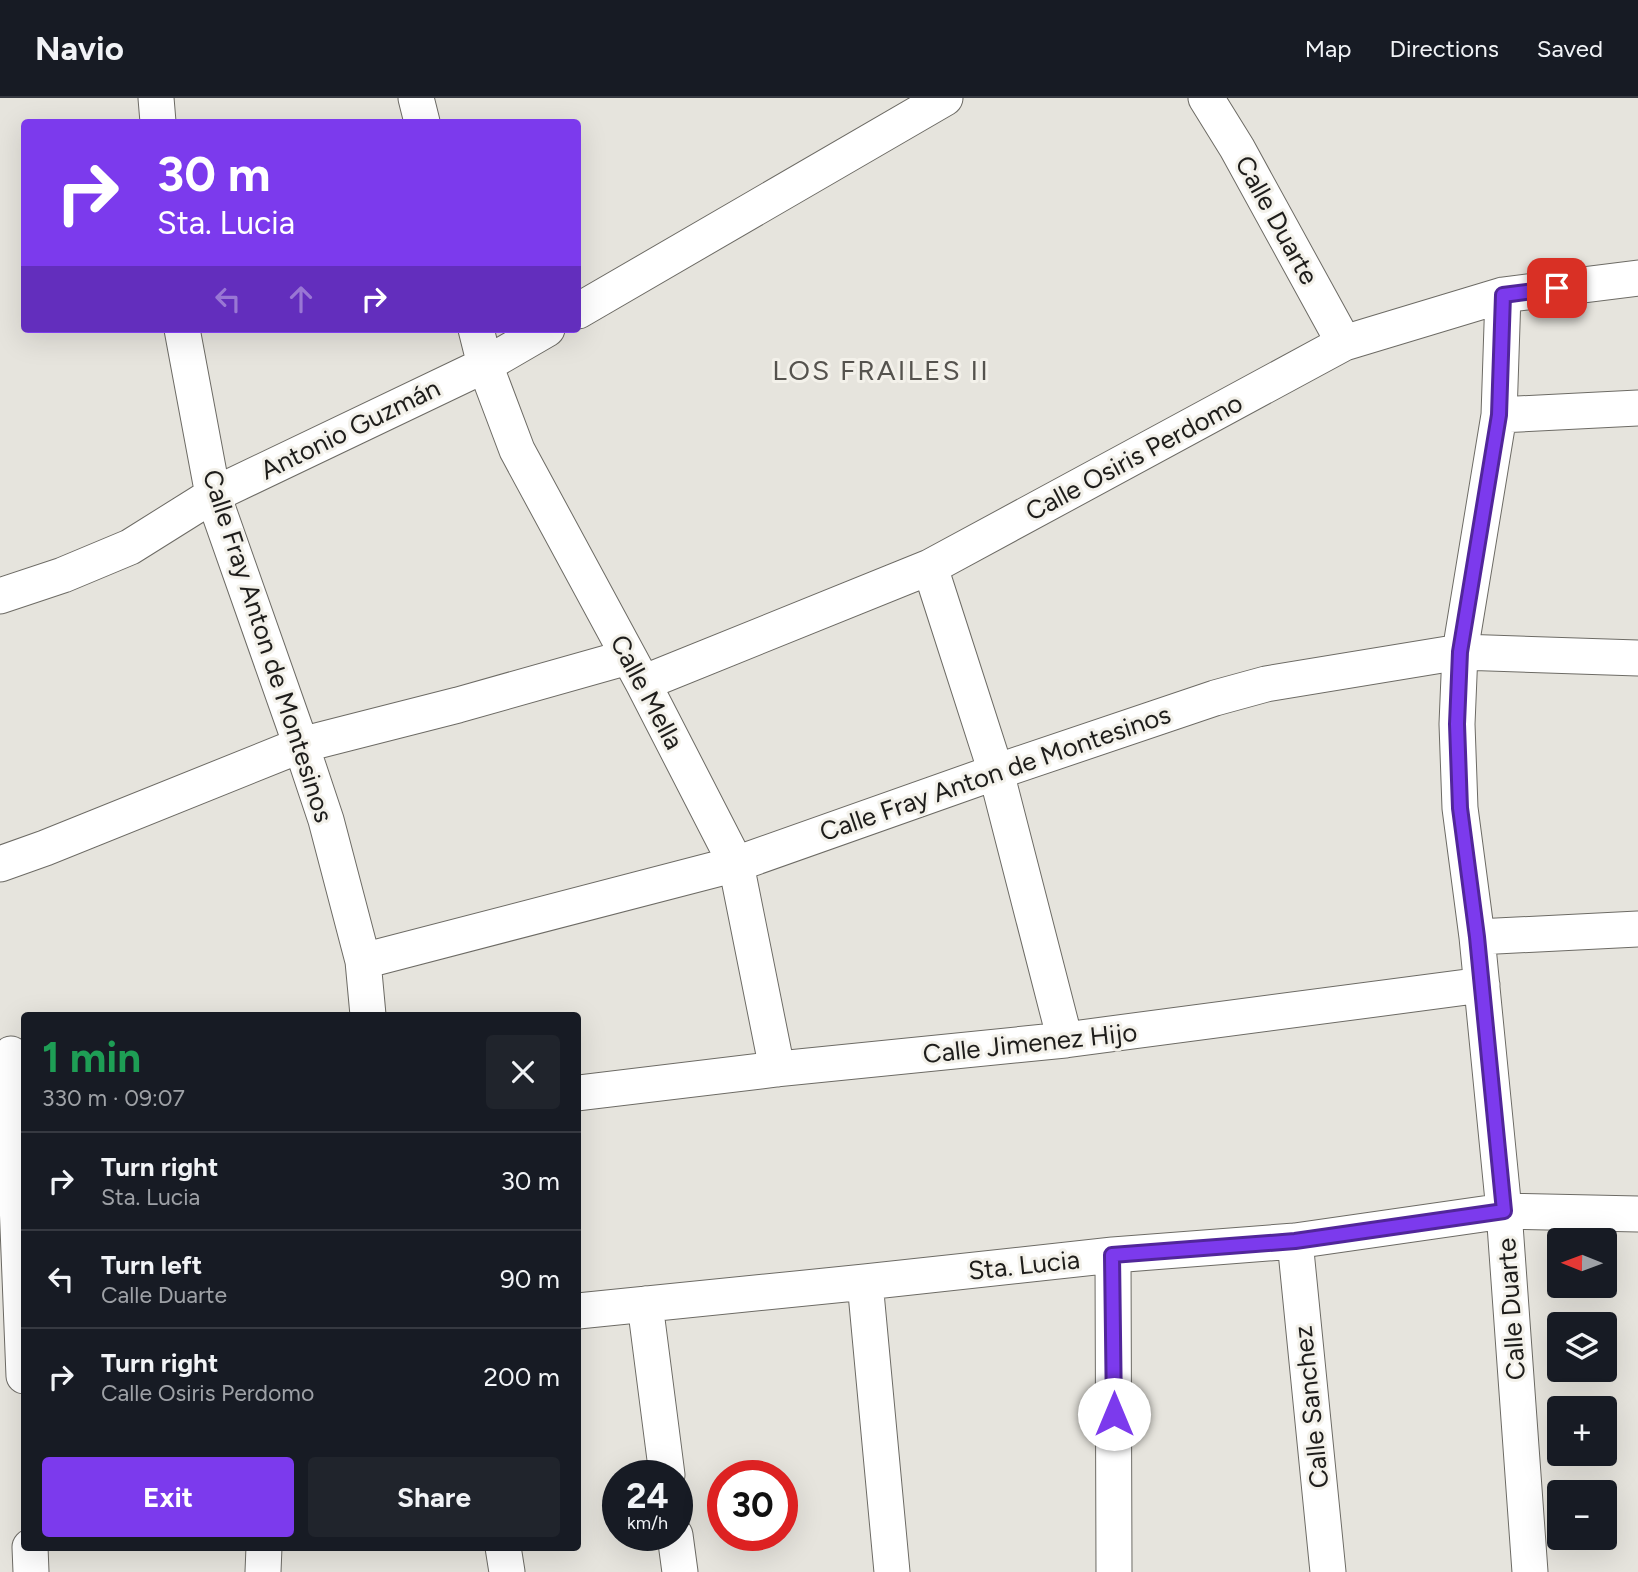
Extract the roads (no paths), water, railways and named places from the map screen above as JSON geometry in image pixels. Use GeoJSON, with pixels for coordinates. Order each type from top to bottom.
{"type":"FeatureCollection","features":[{"type":"Feature","properties":{"kind":"street"},"geometry":{"type":"LineString","coordinates":[[156,98],[158,119]]}},
{"type":"Feature","properties":{"kind":"street"},"geometry":{"type":"LineString","coordinates":[[416,98],[421,119]]}},
{"type":"Feature","properties":{"kind":"street"},"geometry":{"type":"LineString","coordinates":[[581,309],[945,98]]}},
{"type":"Feature","properties":{"kind":"street","name":"Calle Duarte"},"geometry":{"type":"LineString","coordinates":[[1206,98],[1237,148],[1345,343]]}},
{"type":"Feature","properties":{"kind":"street","name":"Calle Osiris Perdomo"},"geometry":{"type":"LineString","coordinates":[[0,864],[301,745],[458,705],[636,670],[930,567],[1345,343],[1503,295],[1638,278]]}},
{"type":"Feature","properties":{"kind":"street","name":"Calle Duarte"},"geometry":{"type":"LineString","coordinates":[[1503,295],[1499,415],[1460,652],[1457,724],[1460,808],[1477,937],[1504,1211],[1531,1572]]}},
{"type":"Feature","properties":{"kind":"street","name":"Calle Fray Anton de Montesinos"},"geometry":{"type":"LineString","coordinates":[[183,333],[213,495],[326,820],[363,961],[368,1012]]}},
{"type":"Feature","properties":{"kind":"street","name":"Calle Mella"},"geometry":{"type":"LineString","coordinates":[[477,333],[485,365],[517,450],[636,670],[736,864],[777,1069]]}},
{"type":"Feature","properties":{"kind":"street","name":"Antonio Guzmán"},"geometry":{"type":"LineString","coordinates":[[0,596],[63,575],[130,547],[213,495],[485,365],[540,333]]}},
{"type":"Feature","properties":{"kind":"street"},"geometry":{"type":"LineString","coordinates":[[1499,415],[1638,408]]}},
{"type":"Feature","properties":{"kind":"street"},"geometry":{"type":"LineString","coordinates":[[930,567],[996,772],[1065,1040]]}},
{"type":"Feature","properties":{"kind":"street","name":"Calle Fray Anton de Montesinos"},"geometry":{"type":"LineString","coordinates":[[363,961],[736,864],[996,772],[1215,698],[1266,684],[1460,652],[1638,658]]}},
{"type":"Feature","properties":{"kind":"street"},"geometry":{"type":"LineString","coordinates":[[1477,937],[1638,929]]}},
{"type":"Feature","properties":{"kind":"street","name":"Calle Jimenez Hijo"},"geometry":{"type":"LineString","coordinates":[[581,1093],[777,1069],[1065,1040],[1482,985]]}},
{"type":"Feature","properties":{"kind":"street"},"geometry":{"type":"LineString","coordinates":[[12,1054],[21,1296]]}},
{"type":"Feature","properties":{"kind":"street","name":"Sta. Lucia"},"geometry":{"type":"LineString","coordinates":[[581,1311],[1112,1255],[1295,1241],[1504,1211],[1638,1214]]}},
{"type":"Feature","properties":{"kind":"street","name":"Calle Sanchez"},"geometry":{"type":"LineString","coordinates":[[1295,1241],[1328,1572]]}},
{"type":"Feature","properties":{"kind":"street"},"geometry":{"type":"LineString","coordinates":[[1112,1255],[1114,1572]]}},
{"type":"Feature","properties":{"kind":"street"},"geometry":{"type":"LineString","coordinates":[[865,1282],[892,1572]]}},
{"type":"Feature","properties":{"kind":"street"},"geometry":{"type":"LineString","coordinates":[[645,1304],[665,1460]]}},
{"type":"Feature","properties":{"kind":"street"},"geometry":{"type":"LineString","coordinates":[[30,1551],[31,1572]]}},
{"type":"Feature","properties":{"kind":"street"},"geometry":{"type":"LineString","coordinates":[[264,1551],[264,1572]]}},
{"type":"Feature","properties":{"kind":"street"},"geometry":{"type":"LineString","coordinates":[[504,1551],[507,1572]]}},
{"type":"Feature","properties":{"kind":"street"},"geometry":{"type":"LineString","coordinates":[[677,1551],[680,1572]]}},
{"type":"Feature","properties":{"kind":"district","name":"LOS FRAILES II"},"geometry":{"type":"Point","coordinates":[881,370]}}]}
